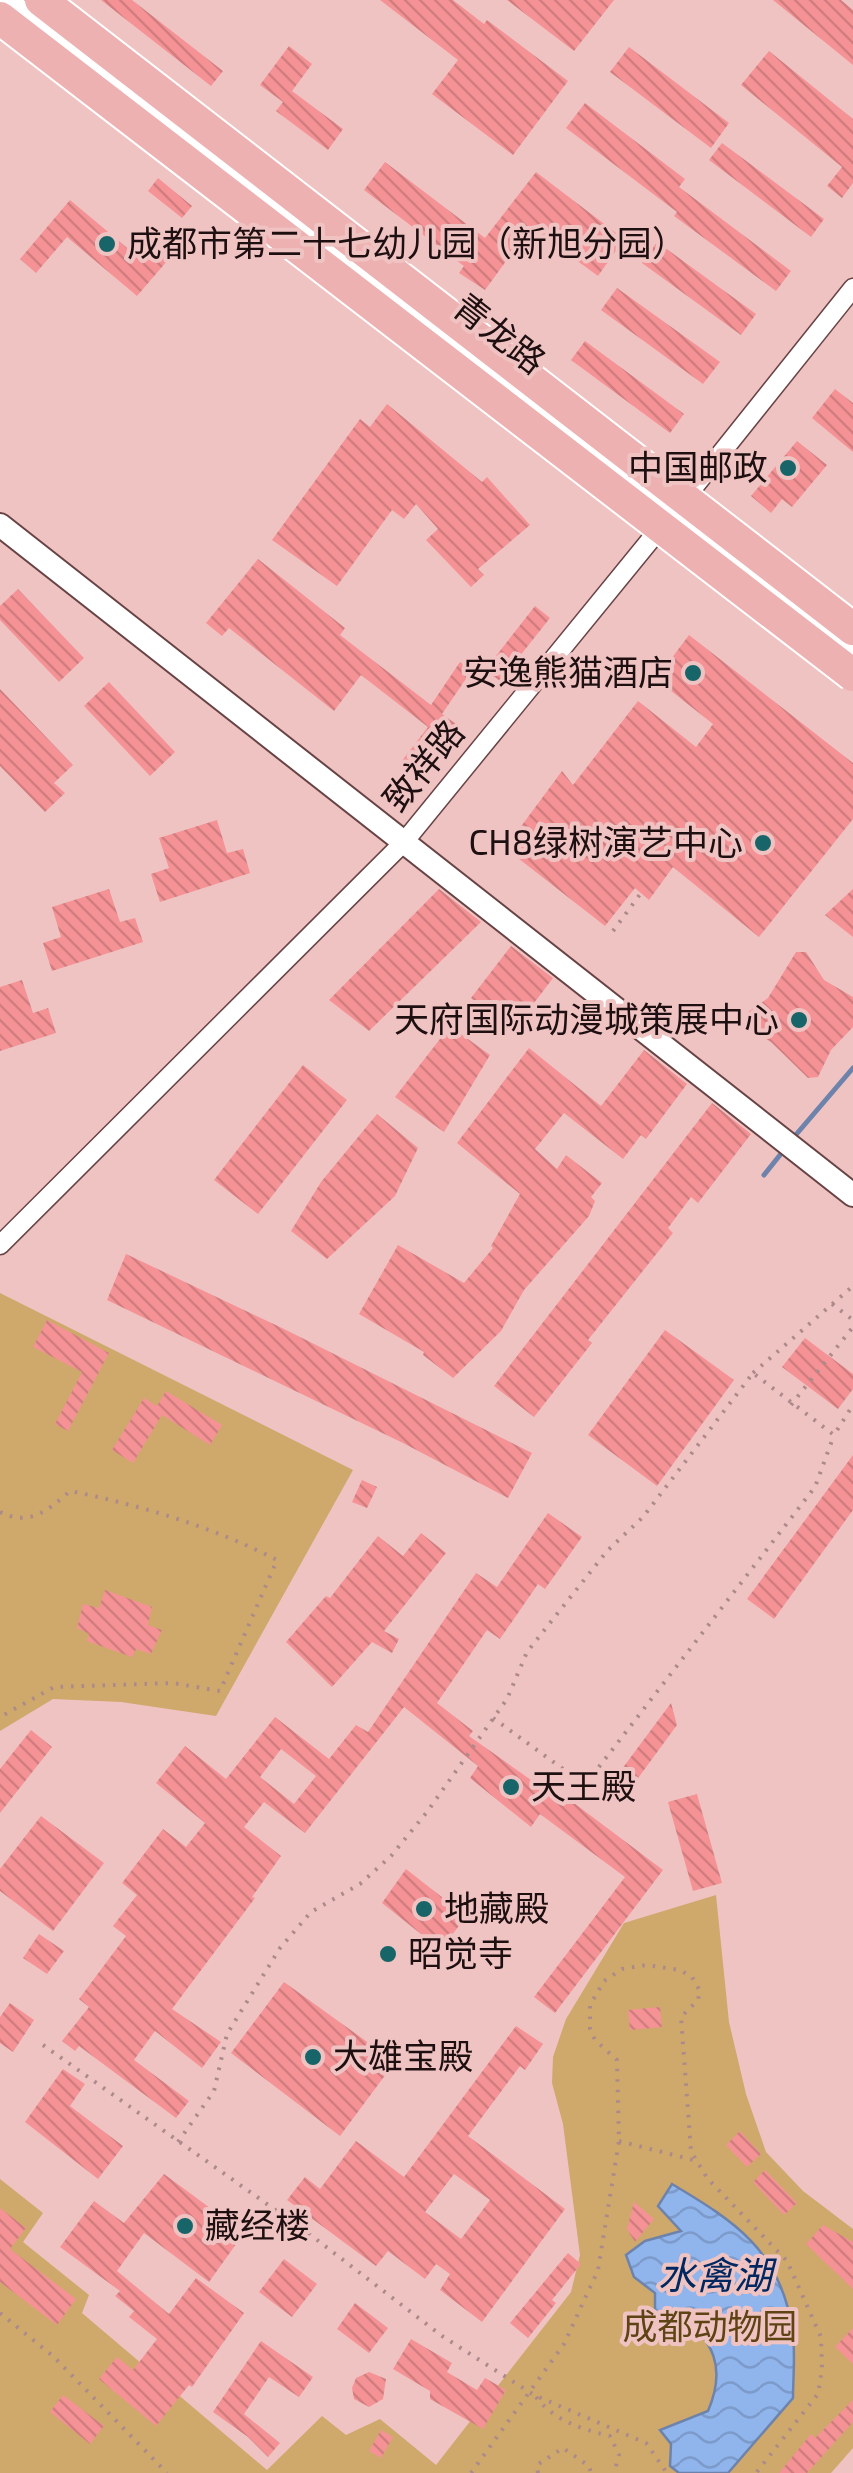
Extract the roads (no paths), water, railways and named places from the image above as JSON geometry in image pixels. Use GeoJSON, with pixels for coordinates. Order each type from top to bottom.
{"type":"FeatureCollection","features":[{"type":"Feature","properties":{"kind":"highway"},"geometry":{"type":"LineString","coordinates":[[41,0],[853,629]]}},
{"type":"Feature","properties":{"kind":"highway"},"geometry":{"type":"LineString","coordinates":[[0,18],[853,676]]}},
{"type":"Feature","properties":{"kind":"street","name":"青龙路"},"geometry":{"type":"LineString","coordinates":[[6,0],[853,652]]}},
{"type":"Feature","properties":{"kind":"street","name":"致祥路"},"geometry":{"type":"LineString","coordinates":[[0,1245],[404,842],[853,288]]}},
{"type":"Feature","properties":{"kind":"street"},"geometry":{"type":"LineString","coordinates":[[0,525],[853,1195]]}},
{"type":"Feature","properties":{"kind":"water","name":"水禽湖"},"geometry":{"type":"Polygon","coordinates":[[[672,2184],[715,2211],[751,2241],[777,2278],[792,2328],[793,2398],[728,2473],[679,2473],[670,2466],[671,2444],[660,2430],[708,2411],[716,2368],[708,2344],[679,2312],[667,2327],[655,2318],[655,2293],[634,2277],[626,2255],[645,2241],[681,2231],[658,2206],[672,2184]]]}},
{"type":"Feature","properties":{"kind":"waterway"},"geometry":{"type":"LineString","coordinates":[[794,1137],[853,1068]]}},
{"type":"Feature","properties":{"kind":"waterway"},"geometry":{"type":"LineString","coordinates":[[764,1175],[784,1150]]}},
{"type":"Feature","properties":{"kind":"place","name":"成都市第二十七幼儿园（新旭分园）"},"geometry":{"type":"Point","coordinates":[107,244]}},
{"type":"Feature","properties":{"kind":"place","name":"中国邮政"},"geometry":{"type":"Point","coordinates":[788,468]}},
{"type":"Feature","properties":{"kind":"place","name":"安逸熊猫酒店"},"geometry":{"type":"Point","coordinates":[693,673]}},
{"type":"Feature","properties":{"kind":"place","name":"CH8绿树演艺中心"},"geometry":{"type":"Point","coordinates":[763,843]}},
{"type":"Feature","properties":{"kind":"place","name":"天府国际动漫城策展中心"},"geometry":{"type":"Point","coordinates":[799,1020]}},
{"type":"Feature","properties":{"kind":"place","name":"天王殿"},"geometry":{"type":"Point","coordinates":[511,1787]}},
{"type":"Feature","properties":{"kind":"place","name":"地藏殿"},"geometry":{"type":"Point","coordinates":[424,1909]}},
{"type":"Feature","properties":{"kind":"place","name":"昭觉寺"},"geometry":{"type":"Point","coordinates":[388,1954]}},
{"type":"Feature","properties":{"kind":"place","name":"大雄宝殿"},"geometry":{"type":"Point","coordinates":[313,2057]}},
{"type":"Feature","properties":{"kind":"place","name":"藏经楼"},"geometry":{"type":"Point","coordinates":[185,2226]}},
{"type":"Feature","properties":{"kind":"park label","name":"成都动物园"},"geometry":{"type":"Point","coordinates":[710,2327]}}]}
